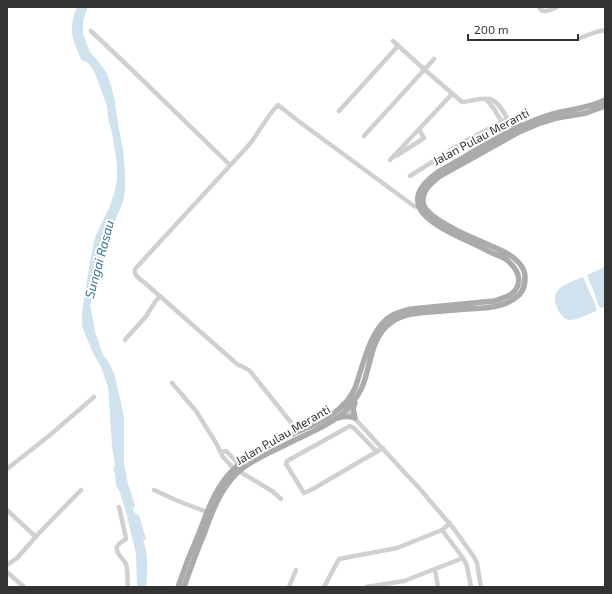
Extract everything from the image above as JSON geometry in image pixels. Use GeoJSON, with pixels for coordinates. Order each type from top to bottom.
{"type":"FeatureCollection","features":[{"type":"Feature","properties":{"kind":"main road","name":"Jalan Pulau Meranti"},"geometry":{"type":"LineString","coordinates":[[178,587],[207,512],[218,488],[237,470],[334,419],[356,398],[364,382],[373,349],[378,337],[392,322],[413,314],[479,308],[501,304],[513,300],[524,289],[525,272],[522,265],[506,253],[448,226],[430,214],[425,209],[423,204],[426,190],[440,176],[512,133],[522,125],[555,113],[583,108],[605,100]]}},
{"type":"Feature","properties":{"kind":"main road","name":"Jalan Pulau Meranti"},"geometry":{"type":"LineString","coordinates":[[184,587],[220,495],[231,480],[239,464],[296,432],[345,408],[355,388],[368,347],[380,325],[400,312],[411,309],[503,299],[513,293],[517,287],[519,275],[516,269],[507,260],[446,231],[426,218],[421,212],[418,204],[418,196],[420,190],[429,178],[499,138],[557,118],[586,113],[605,106]]}},
{"type":"Feature","properties":{"kind":"main road"},"geometry":{"type":"LineString","coordinates":[[499,138],[506,122],[517,126],[522,125]]}},
{"type":"Feature","properties":{"kind":"main road"},"geometry":{"type":"LineString","coordinates":[[334,419],[343,416],[355,418],[353,408],[356,398]]}},
{"type":"Feature","properties":{"kind":"street"},"geometry":{"type":"LineString","coordinates":[[539,7],[540,10],[546,11],[557,7]]}},
{"type":"Feature","properties":{"kind":"street"},"geometry":{"type":"LineString","coordinates":[[580,38],[605,30]]}},
{"type":"Feature","properties":{"kind":"street"},"geometry":{"type":"LineString","coordinates":[[91,31],[230,165]]}},
{"type":"Feature","properties":{"kind":"street"},"geometry":{"type":"LineString","coordinates":[[393,41],[462,102],[486,99],[506,122],[512,133]]}},
{"type":"Feature","properties":{"kind":"street"},"geometry":{"type":"LineString","coordinates":[[339,111],[398,46]]}},
{"type":"Feature","properties":{"kind":"street"},"geometry":{"type":"LineString","coordinates":[[364,136],[434,59]]}},
{"type":"Feature","properties":{"kind":"street"},"geometry":{"type":"LineString","coordinates":[[419,129],[424,138],[390,160],[409,139],[452,94]]}},
{"type":"Feature","properties":{"kind":"street"},"geometry":{"type":"LineString","coordinates":[[296,432],[286,415],[247,369],[237,364],[135,274],[135,269],[255,137],[270,114],[278,105],[365,171],[414,206],[419,207]]}},
{"type":"Feature","properties":{"kind":"street"},"geometry":{"type":"LineString","coordinates":[[410,176],[462,142],[506,122]]}},
{"type":"Feature","properties":{"kind":"street"},"geometry":{"type":"LineString","coordinates":[[125,340],[148,314],[154,302],[160,296]]}},
{"type":"Feature","properties":{"kind":"street"},"geometry":{"type":"LineString","coordinates":[[172,383],[196,411],[224,457],[237,470],[272,490],[281,499]]}},
{"type":"Feature","properties":{"kind":"street"},"geometry":{"type":"LineString","coordinates":[[7,469],[50,435],[94,397]]}},
{"type":"Feature","properties":{"kind":"street"},"geometry":{"type":"LineString","coordinates":[[345,408],[450,523],[477,563],[480,587]]}},
{"type":"Feature","properties":{"kind":"street"},"geometry":{"type":"LineString","coordinates":[[377,452],[354,428],[350,426],[286,462],[304,493],[377,452],[383,448]]}},
{"type":"Feature","properties":{"kind":"street"},"geometry":{"type":"LineString","coordinates":[[221,452],[226,451],[239,464]]}},
{"type":"Feature","properties":{"kind":"street"},"geometry":{"type":"LineString","coordinates":[[7,565],[17,558],[82,490]]}},
{"type":"Feature","properties":{"kind":"street"},"geometry":{"type":"LineString","coordinates":[[154,490],[207,512]]}},
{"type":"Feature","properties":{"kind":"street"},"geometry":{"type":"LineString","coordinates":[[119,507],[126,539],[118,544],[117,551],[126,564],[128,587]]}},
{"type":"Feature","properties":{"kind":"street"},"geometry":{"type":"LineString","coordinates":[[7,510],[36,537]]}},
{"type":"Feature","properties":{"kind":"street"},"geometry":{"type":"LineString","coordinates":[[324,587],[339,559],[397,548],[442,530],[450,523]]}},
{"type":"Feature","properties":{"kind":"street"},"geometry":{"type":"LineString","coordinates":[[442,530],[463,558],[467,566],[471,587]]}},
{"type":"Feature","properties":{"kind":"street"},"geometry":{"type":"LineString","coordinates":[[366,587],[404,581],[463,558]]}},
{"type":"Feature","properties":{"kind":"street"},"geometry":{"type":"LineString","coordinates":[[435,569],[438,587]]}},
{"type":"Feature","properties":{"kind":"street"},"geometry":{"type":"LineString","coordinates":[[288,587],[296,570]]}},
{"type":"Feature","properties":{"kind":"street"},"geometry":{"type":"LineString","coordinates":[[7,572],[24,587]]}},
{"type":"Feature","properties":{"kind":"street"},"geometry":{"type":"LineString","coordinates":[[404,581],[405,587]]}},
{"type":"Feature","properties":{"kind":"water","name":"Sungai Rasau"},"geometry":{"type":"Polygon","coordinates":[[[77,7],[88,7],[83,21],[83,34],[90,52],[106,72],[111,85],[123,150],[125,191],[123,202],[109,235],[90,306],[95,332],[103,355],[114,373],[124,417],[124,464],[128,484],[135,505],[133,510],[139,515],[146,539],[143,541],[147,557],[146,587],[137,587],[136,554],[125,508],[119,490],[116,486],[115,473],[113,469],[115,465],[112,446],[108,387],[101,367],[92,351],[82,326],[82,312],[95,237],[110,206],[115,190],[117,164],[107,106],[94,71],[87,62],[81,60],[73,38],[72,24],[77,7]]]}},
{"type":"Feature","properties":{"kind":"water"},"geometry":{"type":"Polygon","coordinates":[[[605,267],[605,307],[601,308],[598,305],[587,275],[605,267]]]}},
{"type":"Feature","properties":{"kind":"water"},"geometry":{"type":"Polygon","coordinates":[[[583,277],[597,311],[573,320],[568,320],[559,312],[555,303],[555,297],[560,288],[583,277]]]}}]}
